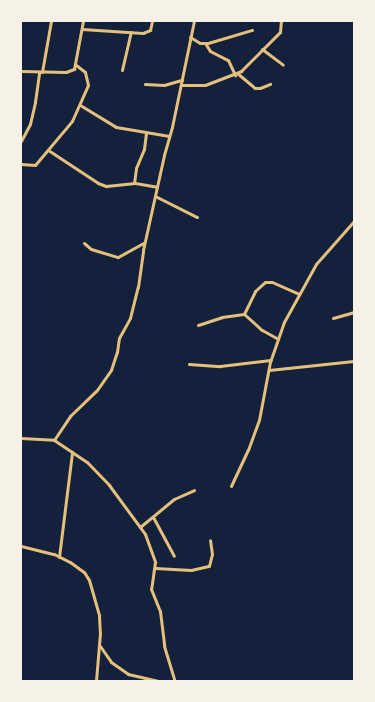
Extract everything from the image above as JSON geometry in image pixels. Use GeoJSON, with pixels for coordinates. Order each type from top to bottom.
{"type":"FeatureCollection","features":[{"type":"Feature","properties":{"kind":"street"},"geometry":{"type":"LineString","coordinates":[[21,141],[30,124],[51,21]]}},
{"type":"Feature","properties":{"kind":"street"},"geometry":{"type":"LineString","coordinates":[[21,71],[66,72],[74,69],[83,21]]}},
{"type":"Feature","properties":{"kind":"street"},"geometry":{"type":"LineString","coordinates":[[82,29],[114,33],[149,31],[152,21]]}},
{"type":"Feature","properties":{"kind":"street"},"geometry":{"type":"LineString","coordinates":[[54,440],[70,416],[97,390],[114,363],[119,338],[130,318],[138,287],[144,243],[194,21]]}},
{"type":"Feature","properties":{"kind":"street"},"geometry":{"type":"LineString","coordinates":[[181,85],[205,85],[236,74],[280,32],[281,21]]}},
{"type":"Feature","properties":{"kind":"street"},"geometry":{"type":"LineString","coordinates":[[190,37],[200,43],[205,43],[252,30]]}},
{"type":"Feature","properties":{"kind":"street"},"geometry":{"type":"LineString","coordinates":[[122,70],[131,32]]}},
{"type":"Feature","properties":{"kind":"street"},"geometry":{"type":"LineString","coordinates":[[205,43],[210,51],[228,60],[236,74],[255,88],[270,84]]}},
{"type":"Feature","properties":{"kind":"street"},"geometry":{"type":"LineString","coordinates":[[262,49],[283,65]]}},
{"type":"Feature","properties":{"kind":"street"},"geometry":{"type":"LineString","coordinates":[[21,164],[35,165],[72,121],[88,85],[87,77],[76,65]]}},
{"type":"Feature","properties":{"kind":"street"},"geometry":{"type":"LineString","coordinates":[[145,84],[164,85],[182,80]]}},
{"type":"Feature","properties":{"kind":"street"},"geometry":{"type":"LineString","coordinates":[[80,106],[116,128],[169,136]]}},
{"type":"Feature","properties":{"kind":"street"},"geometry":{"type":"LineString","coordinates":[[134,183],[136,168],[144,149],[146,133]]}},
{"type":"Feature","properties":{"kind":"street"},"geometry":{"type":"LineString","coordinates":[[48,150],[98,184],[106,186],[134,183],[157,187]]}},
{"type":"Feature","properties":{"kind":"street"},"geometry":{"type":"LineString","coordinates":[[155,196],[197,216]]}},
{"type":"Feature","properties":{"kind":"street"},"geometry":{"type":"LineString","coordinates":[[231,486],[259,420],[271,360],[278,339],[299,294],[316,264],[354,221]]}},
{"type":"Feature","properties":{"kind":"street"},"geometry":{"type":"LineString","coordinates":[[84,243],[91,249],[118,257],[144,243]]}},
{"type":"Feature","properties":{"kind":"street"},"geometry":{"type":"LineString","coordinates":[[244,314],[255,291],[265,282],[272,282],[299,294]]}},
{"type":"Feature","properties":{"kind":"street"},"geometry":{"type":"LineString","coordinates":[[333,318],[354,312]]}},
{"type":"Feature","properties":{"kind":"street"},"geometry":{"type":"LineString","coordinates":[[198,325],[222,317],[244,314],[262,330],[278,339]]}},
{"type":"Feature","properties":{"kind":"street"},"geometry":{"type":"LineString","coordinates":[[188,364],[220,366],[271,360]]}},
{"type":"Feature","properties":{"kind":"street"},"geometry":{"type":"LineString","coordinates":[[269,370],[354,361]]}},
{"type":"Feature","properties":{"kind":"street"},"geometry":{"type":"LineString","coordinates":[[21,438],[54,440],[87,462],[109,484],[140,527],[151,546],[155,568],[151,590],[160,611],[164,646],[175,681]]}},
{"type":"Feature","properties":{"kind":"street"},"geometry":{"type":"LineString","coordinates":[[59,557],[72,452]]}},
{"type":"Feature","properties":{"kind":"street"},"geometry":{"type":"LineString","coordinates":[[140,527],[174,499],[194,490]]}},
{"type":"Feature","properties":{"kind":"street"},"geometry":{"type":"LineString","coordinates":[[153,517],[174,556]]}},
{"type":"Feature","properties":{"kind":"street"},"geometry":{"type":"LineString","coordinates":[[155,568],[191,570],[209,566],[212,554],[210,540]]}},
{"type":"Feature","properties":{"kind":"street"},"geometry":{"type":"LineString","coordinates":[[21,546],[59,557],[78,568],[89,580],[99,616],[100,646],[96,681]]}},
{"type":"Feature","properties":{"kind":"street"},"geometry":{"type":"LineString","coordinates":[[100,646],[111,662],[128,674],[158,681]]}}]}
